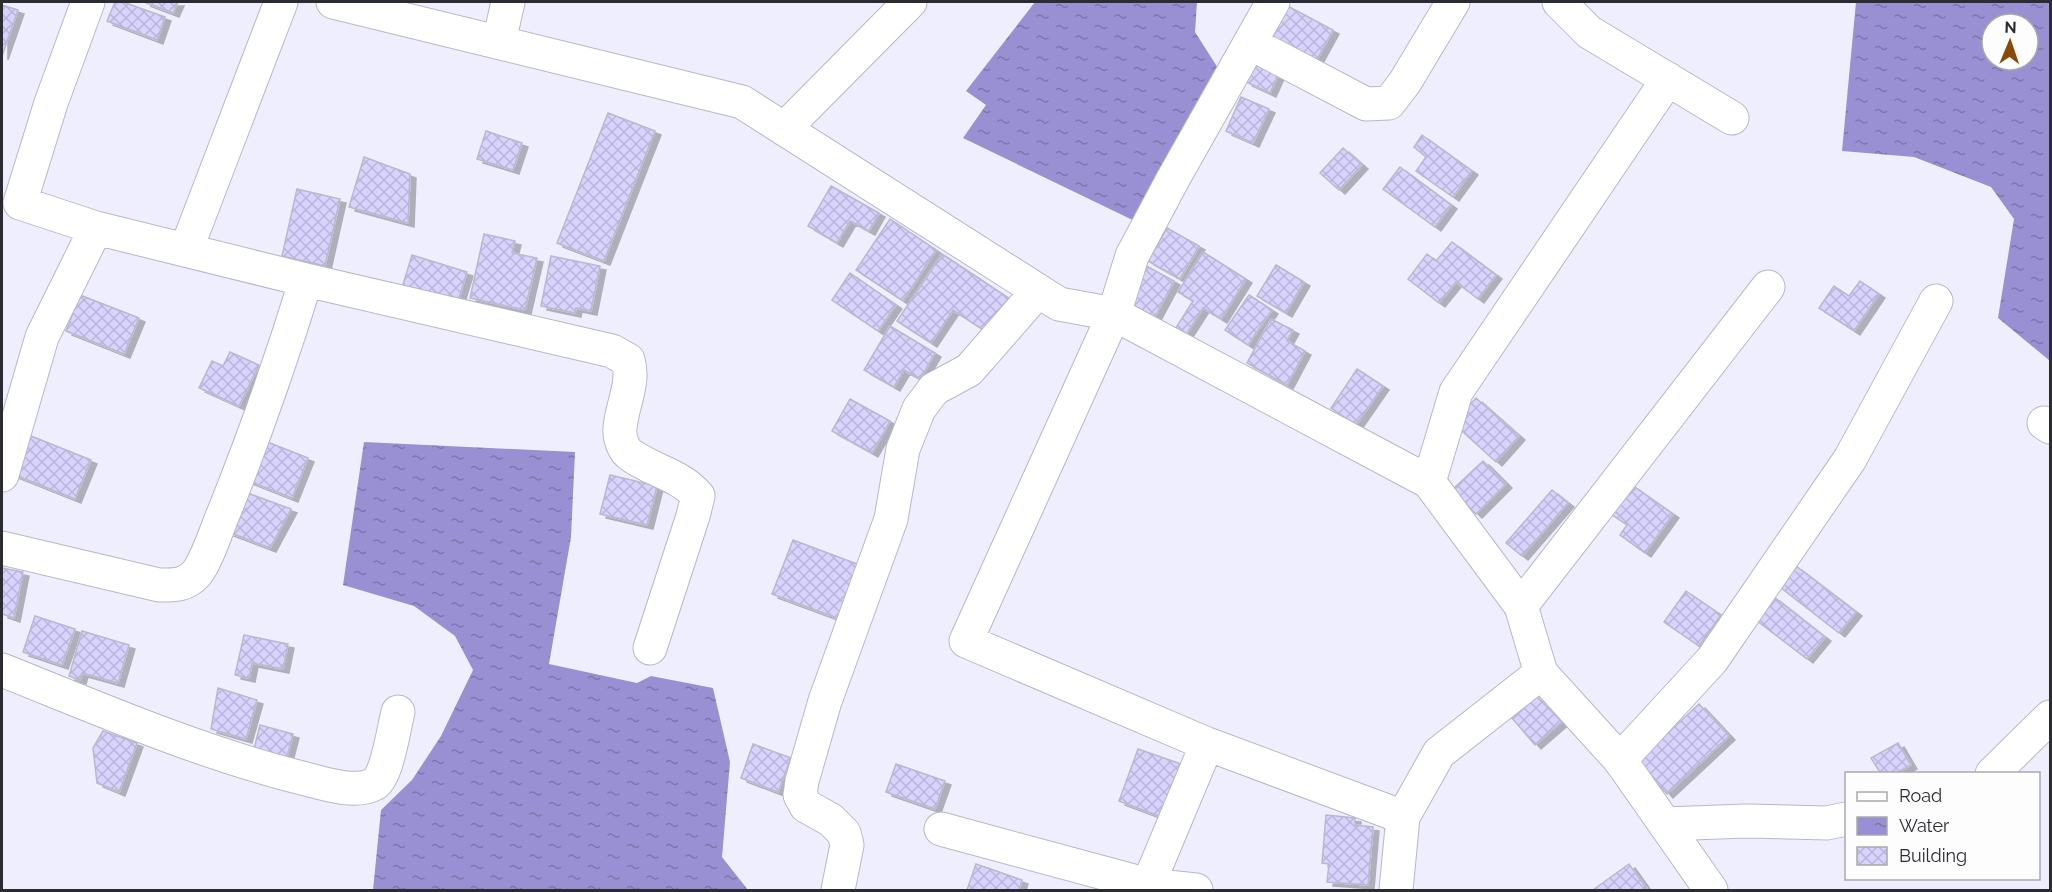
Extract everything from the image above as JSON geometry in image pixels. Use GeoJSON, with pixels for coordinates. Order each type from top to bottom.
{"type":"FeatureCollection","features":[{"type":"Feature","properties":{"kind":"street"},"geometry":{"type":"LineString","coordinates":[[88,2],[51,103],[11,200],[96,228],[306,280],[612,351],[628,360],[632,372],[620,428],[622,443],[630,455],[668,473],[691,487],[698,496],[650,648]]}},
{"type":"Feature","properties":{"kind":"street"},"geometry":{"type":"LineString","coordinates":[[186,250],[281,2]]}},
{"type":"Feature","properties":{"kind":"street"},"geometry":{"type":"LineString","coordinates":[[333,2],[742,102],[1059,304],[1114,314],[1429,482],[1521,606],[1541,674],[1620,760],[1711,891]]}},
{"type":"Feature","properties":{"kind":"street"},"geometry":{"type":"LineString","coordinates":[[499,42],[508,2]]}},
{"type":"Feature","properties":{"kind":"street"},"geometry":{"type":"LineString","coordinates":[[784,129],[910,2]]}},
{"type":"Feature","properties":{"kind":"street"},"geometry":{"type":"LineString","coordinates":[[1273,2],[1132,256],[1114,314],[966,641],[1208,744],[1403,817]]}},
{"type":"Feature","properties":{"kind":"street"},"geometry":{"type":"LineString","coordinates":[[1250,43],[1366,104],[1389,103],[1405,82],[1453,2]]}},
{"type":"Feature","properties":{"kind":"street"},"geometry":{"type":"LineString","coordinates":[[1559,2],[1589,32],[1732,118]]}},
{"type":"Feature","properties":{"kind":"street"},"geometry":{"type":"LineString","coordinates":[[1429,482],[1456,392],[1668,80]]}},
{"type":"Feature","properties":{"kind":"street"},"geometry":{"type":"LineString","coordinates":[[2,475],[42,337],[96,228]]}},
{"type":"Feature","properties":{"kind":"street"},"geometry":{"type":"LineString","coordinates":[[2,548],[159,585],[180,586],[196,574],[209,547],[276,377],[306,280]]}},
{"type":"Feature","properties":{"kind":"street"},"geometry":{"type":"LineString","coordinates":[[1521,606],[1768,287]]}},
{"type":"Feature","properties":{"kind":"street"},"geometry":{"type":"LineString","coordinates":[[838,891],[847,845],[844,833],[831,820],[806,806],[801,795],[802,781],[825,701],[891,519],[903,449],[919,409],[934,389],[969,370],[1038,291]]}},
{"type":"Feature","properties":{"kind":"street"},"geometry":{"type":"LineString","coordinates":[[1620,760],[1712,660],[1824,498],[1850,459],[1936,301]]}},
{"type":"Feature","properties":{"kind":"street"},"geometry":{"type":"LineString","coordinates":[[2,670],[103,712],[214,753],[332,786],[363,789],[377,783],[383,772],[398,712]]}},
{"type":"Feature","properties":{"kind":"street"},"geometry":{"type":"LineString","coordinates":[[1396,891],[1403,817],[1439,753],[1541,674]]}},
{"type":"Feature","properties":{"kind":"street"},"geometry":{"type":"LineString","coordinates":[[1994,772],[2050,717]]}},
{"type":"Feature","properties":{"kind":"street"},"geometry":{"type":"LineString","coordinates":[[1147,888],[1208,744]]}},
{"type":"Feature","properties":{"kind":"street"},"geometry":{"type":"LineString","coordinates":[[1665,824],[1746,821],[1827,823],[1845,819]]}},
{"type":"Feature","properties":{"kind":"street"},"geometry":{"type":"LineString","coordinates":[[940,829],[1147,888],[1196,891]]}},
{"type":"Feature","properties":{"kind":"water"},"geometry":{"type":"Polygon","coordinates":[[[1035,2],[1197,2],[1195,32],[1223,76],[1145,226],[963,138],[986,105],[966,91],[1035,2]]]}},
{"type":"Feature","properties":{"kind":"water"},"geometry":{"type":"Polygon","coordinates":[[[1856,2],[2050,2],[2050,361],[1998,318],[2014,219],[1991,187],[1914,157],[1842,151],[1856,2]]]}},
{"type":"Feature","properties":{"kind":"water"},"geometry":{"type":"Polygon","coordinates":[[[364,442],[575,452],[571,537],[549,664],[637,683],[651,676],[713,688],[730,762],[722,857],[748,890],[373,890],[381,810],[412,780],[441,736],[473,670],[455,636],[414,606],[343,585],[364,442]]]}},
{"type":"Feature","properties":{"kind":"building"},"geometry":{"type":"Polygon","coordinates":[[[115,2],[123,2],[165,17],[157,40],[107,21],[115,2]]]}},
{"type":"Feature","properties":{"kind":"building"},"geometry":{"type":"Polygon","coordinates":[[[144,2],[178,2],[173,13],[144,2]]]}},
{"type":"Feature","properties":{"kind":"building"},"geometry":{"type":"Polygon","coordinates":[[[1280,2],[1333,30],[1315,63],[1262,35],[1280,2]]]}},
{"type":"Feature","properties":{"kind":"building"},"geometry":{"type":"Polygon","coordinates":[[[2,5],[18,10],[2,56],[2,5]]]}},
{"type":"Feature","properties":{"kind":"building"},"geometry":{"type":"Polygon","coordinates":[[[1254,64],[1278,75],[1270,93],[1246,82],[1254,64]]]}},
{"type":"Feature","properties":{"kind":"building"},"geometry":{"type":"Polygon","coordinates":[[[1241,97],[1269,109],[1253,143],[1226,131],[1241,97]]]}},
{"type":"Feature","properties":{"kind":"building"},"geometry":{"type":"Polygon","coordinates":[[[608,113],[655,131],[604,261],[557,243],[608,113]]]}},
{"type":"Feature","properties":{"kind":"building"},"geometry":{"type":"Polygon","coordinates":[[[486,131],[522,143],[513,170],[477,159],[486,131]]]}},
{"type":"Feature","properties":{"kind":"building"},"geometry":{"type":"Polygon","coordinates":[[[1422,135],[1472,171],[1453,197],[1416,171],[1426,157],[1414,147],[1422,135]]]}},
{"type":"Feature","properties":{"kind":"building"},"geometry":{"type":"Polygon","coordinates":[[[1343,148],[1362,165],[1339,190],[1320,173],[1343,148]]]}},
{"type":"Feature","properties":{"kind":"building"},"geometry":{"type":"Polygon","coordinates":[[[364,157],[410,174],[408,223],[349,207],[364,157]]]}},
{"type":"Feature","properties":{"kind":"building"},"geometry":{"type":"Polygon","coordinates":[[[1400,167],[1451,205],[1435,227],[1383,189],[1400,167]]]}},
{"type":"Feature","properties":{"kind":"building"},"geometry":{"type":"Polygon","coordinates":[[[831,186],[879,213],[869,231],[850,221],[837,243],[808,226],[831,186]]]}},
{"type":"Feature","properties":{"kind":"building"},"geometry":{"type":"Polygon","coordinates":[[[297,189],[340,199],[325,266],[282,256],[297,189]]]}},
{"type":"Feature","properties":{"kind":"building"},"geometry":{"type":"Polygon","coordinates":[[[890,219],[936,250],[903,301],[856,270],[890,219]]]}},
{"type":"Feature","properties":{"kind":"building"},"geometry":{"type":"Polygon","coordinates":[[[1167,228],[1199,246],[1180,279],[1148,261],[1167,228]]]}},
{"type":"Feature","properties":{"kind":"building"},"geometry":{"type":"Polygon","coordinates":[[[484,234],[515,241],[512,253],[537,258],[525,310],[470,298],[484,234]]]}},
{"type":"Feature","properties":{"kind":"building"},"geometry":{"type":"Polygon","coordinates":[[[1452,242],[1496,275],[1478,299],[1456,282],[1439,303],[1408,279],[1427,254],[1436,261],[1452,242]]]}},
{"type":"Feature","properties":{"kind":"building"},"geometry":{"type":"Polygon","coordinates":[[[1203,252],[1246,279],[1221,319],[1203,308],[1182,341],[1172,334],[1193,301],[1178,292],[1203,252]]]}},
{"type":"Feature","properties":{"kind":"building"},"geometry":{"type":"Polygon","coordinates":[[[942,254],[1013,301],[991,335],[953,310],[931,343],[897,321],[942,254]]]}},
{"type":"Feature","properties":{"kind":"building"},"geometry":{"type":"Polygon","coordinates":[[[412,255],[467,272],[456,308],[401,291],[412,255]]]}},
{"type":"Feature","properties":{"kind":"building"},"geometry":{"type":"Polygon","coordinates":[[[551,256],[600,266],[591,311],[576,308],[575,313],[541,306],[551,256]]]}},
{"type":"Feature","properties":{"kind":"building"},"geometry":{"type":"Polygon","coordinates":[[[1141,263],[1174,281],[1152,322],[1119,304],[1141,263]]]}},
{"type":"Feature","properties":{"kind":"building"},"geometry":{"type":"Polygon","coordinates":[[[1276,265],[1304,282],[1286,313],[1257,296],[1276,265]]]}},
{"type":"Feature","properties":{"kind":"building"},"geometry":{"type":"Polygon","coordinates":[[[850,273],[896,305],[878,331],[832,300],[850,273]]]}},
{"type":"Feature","properties":{"kind":"building"},"geometry":{"type":"Polygon","coordinates":[[[1860,281],[1879,294],[1854,331],[1819,308],[1834,286],[1849,296],[1860,281]]]}},
{"type":"Feature","properties":{"kind":"building"},"geometry":{"type":"Polygon","coordinates":[[[80,295],[139,318],[124,354],[66,331],[80,295]]]}},
{"type":"Feature","properties":{"kind":"building"},"geometry":{"type":"Polygon","coordinates":[[[1249,295],[1272,310],[1248,345],[1225,330],[1249,295]]]}},
{"type":"Feature","properties":{"kind":"building"},"geometry":{"type":"Polygon","coordinates":[[[1271,319],[1293,330],[1287,341],[1305,351],[1287,385],[1247,363],[1271,319]]]}},
{"type":"Feature","properties":{"kind":"building"},"geometry":{"type":"Polygon","coordinates":[[[890,326],[935,353],[920,379],[904,370],[894,387],[864,370],[890,326]]]}},
{"type":"Feature","properties":{"kind":"building"},"geometry":{"type":"Polygon","coordinates":[[[230,352],[259,365],[239,406],[199,388],[212,361],[223,366],[230,352]]]}},
{"type":"Feature","properties":{"kind":"building"},"geometry":{"type":"Polygon","coordinates":[[[1357,369],[1383,386],[1356,425],[1331,408],[1357,369]]]}},
{"type":"Feature","properties":{"kind":"building"},"geometry":{"type":"Polygon","coordinates":[[[1476,398],[1519,436],[1496,462],[1453,423],[1476,398]]]}},
{"type":"Feature","properties":{"kind":"building"},"geometry":{"type":"Polygon","coordinates":[[[850,399],[890,421],[872,453],[832,431],[850,399]]]}},
{"type":"Feature","properties":{"kind":"building"},"geometry":{"type":"Polygon","coordinates":[[[26,434],[91,460],[75,499],[10,473],[26,434]]]}},
{"type":"Feature","properties":{"kind":"building"},"geometry":{"type":"Polygon","coordinates":[[[260,439],[308,458],[292,498],[244,479],[260,439]]]}},
{"type":"Feature","properties":{"kind":"building"},"geometry":{"type":"Polygon","coordinates":[[[1483,461],[1506,484],[1476,514],[1452,490],[1483,461]]]}},
{"type":"Feature","properties":{"kind":"building"},"geometry":{"type":"Polygon","coordinates":[[[610,475],[657,486],[647,525],[600,514],[610,475]]]}},
{"type":"Feature","properties":{"kind":"building"},"geometry":{"type":"Polygon","coordinates":[[[1632,485],[1673,514],[1645,553],[1620,535],[1627,525],[1611,514],[1632,485]]]}},
{"type":"Feature","properties":{"kind":"building"},"geometry":{"type":"Polygon","coordinates":[[[1552,490],[1568,503],[1522,556],[1506,543],[1552,490]]]}},
{"type":"Feature","properties":{"kind":"building"},"geometry":{"type":"Polygon","coordinates":[[[242,491],[291,509],[270,548],[228,532],[242,491]]]}},
{"type":"Feature","properties":{"kind":"building"},"geometry":{"type":"Polygon","coordinates":[[[793,540],[865,567],[845,621],[772,594],[793,540]]]}},
{"type":"Feature","properties":{"kind":"building"},"geometry":{"type":"Polygon","coordinates":[[[1796,566],[1856,612],[1839,633],[1780,587],[1796,566]]]}},
{"type":"Feature","properties":{"kind":"building"},"geometry":{"type":"Polygon","coordinates":[[[2,568],[23,572],[14,618],[2,614],[2,568]]]}},
{"type":"Feature","properties":{"kind":"building"},"geometry":{"type":"Polygon","coordinates":[[[1686,591],[1721,615],[1699,646],[1664,622],[1686,591]]]}},
{"type":"Feature","properties":{"kind":"building"},"geometry":{"type":"Polygon","coordinates":[[[1774,597],[1825,637],[1807,659],[1756,620],[1774,597]]]}},
{"type":"Feature","properties":{"kind":"building"},"geometry":{"type":"Polygon","coordinates":[[[35,616],[75,629],[62,665],[23,652],[35,616]]]}},
{"type":"Feature","properties":{"kind":"building"},"geometry":{"type":"Polygon","coordinates":[[[82,631],[129,645],[118,683],[82,673],[80,680],[69,676],[82,631]]]}},
{"type":"Feature","properties":{"kind":"building"},"geometry":{"type":"Polygon","coordinates":[[[244,635],[288,644],[283,669],[252,663],[249,678],[235,675],[244,635]]]}},
{"type":"Feature","properties":{"kind":"building"},"geometry":{"type":"Polygon","coordinates":[[[218,688],[257,700],[246,739],[211,729],[218,688]]]}},
{"type":"Feature","properties":{"kind":"building"},"geometry":{"type":"Polygon","coordinates":[[[1541,692],[1565,719],[1535,745],[1512,718],[1541,692]]]}},
{"type":"Feature","properties":{"kind":"building"},"geometry":{"type":"Polygon","coordinates":[[[1699,704],[1729,736],[1667,794],[1637,762],[1699,704]]]}},
{"type":"Feature","properties":{"kind":"building"},"geometry":{"type":"Polygon","coordinates":[[[260,725],[293,734],[285,765],[252,757],[260,725]]]}},
{"type":"Feature","properties":{"kind":"building"},"geometry":{"type":"Polygon","coordinates":[[[103,731],[137,743],[119,792],[97,783],[93,748],[103,731]]]}},
{"type":"Feature","properties":{"kind":"building"},"geometry":{"type":"Polygon","coordinates":[[[1898,743],[1911,765],[1899,772],[1880,772],[1871,758],[1898,743]]]}},
{"type":"Feature","properties":{"kind":"building"},"geometry":{"type":"Polygon","coordinates":[[[753,744],[791,758],[778,792],[741,778],[753,744]]]}},
{"type":"Feature","properties":{"kind":"building"},"geometry":{"type":"Polygon","coordinates":[[[1138,749],[1187,766],[1167,819],[1119,801],[1138,749]]]}},
{"type":"Feature","properties":{"kind":"building"},"geometry":{"type":"Polygon","coordinates":[[[896,764],[945,781],[935,809],[886,792],[896,764]]]}},
{"type":"Feature","properties":{"kind":"building"},"geometry":{"type":"Polygon","coordinates":[[[1326,815],[1355,818],[1355,825],[1373,827],[1368,885],[1327,882],[1329,864],[1322,863],[1326,815]]]}},
{"type":"Feature","properties":{"kind":"building"},"geometry":{"type":"Polygon","coordinates":[[[976,864],[1022,880],[1019,890],[967,890],[976,864]]]}},
{"type":"Feature","properties":{"kind":"building"},"geometry":{"type":"Polygon","coordinates":[[[1629,864],[1647,889],[1593,890],[1629,864]]]}}]}
